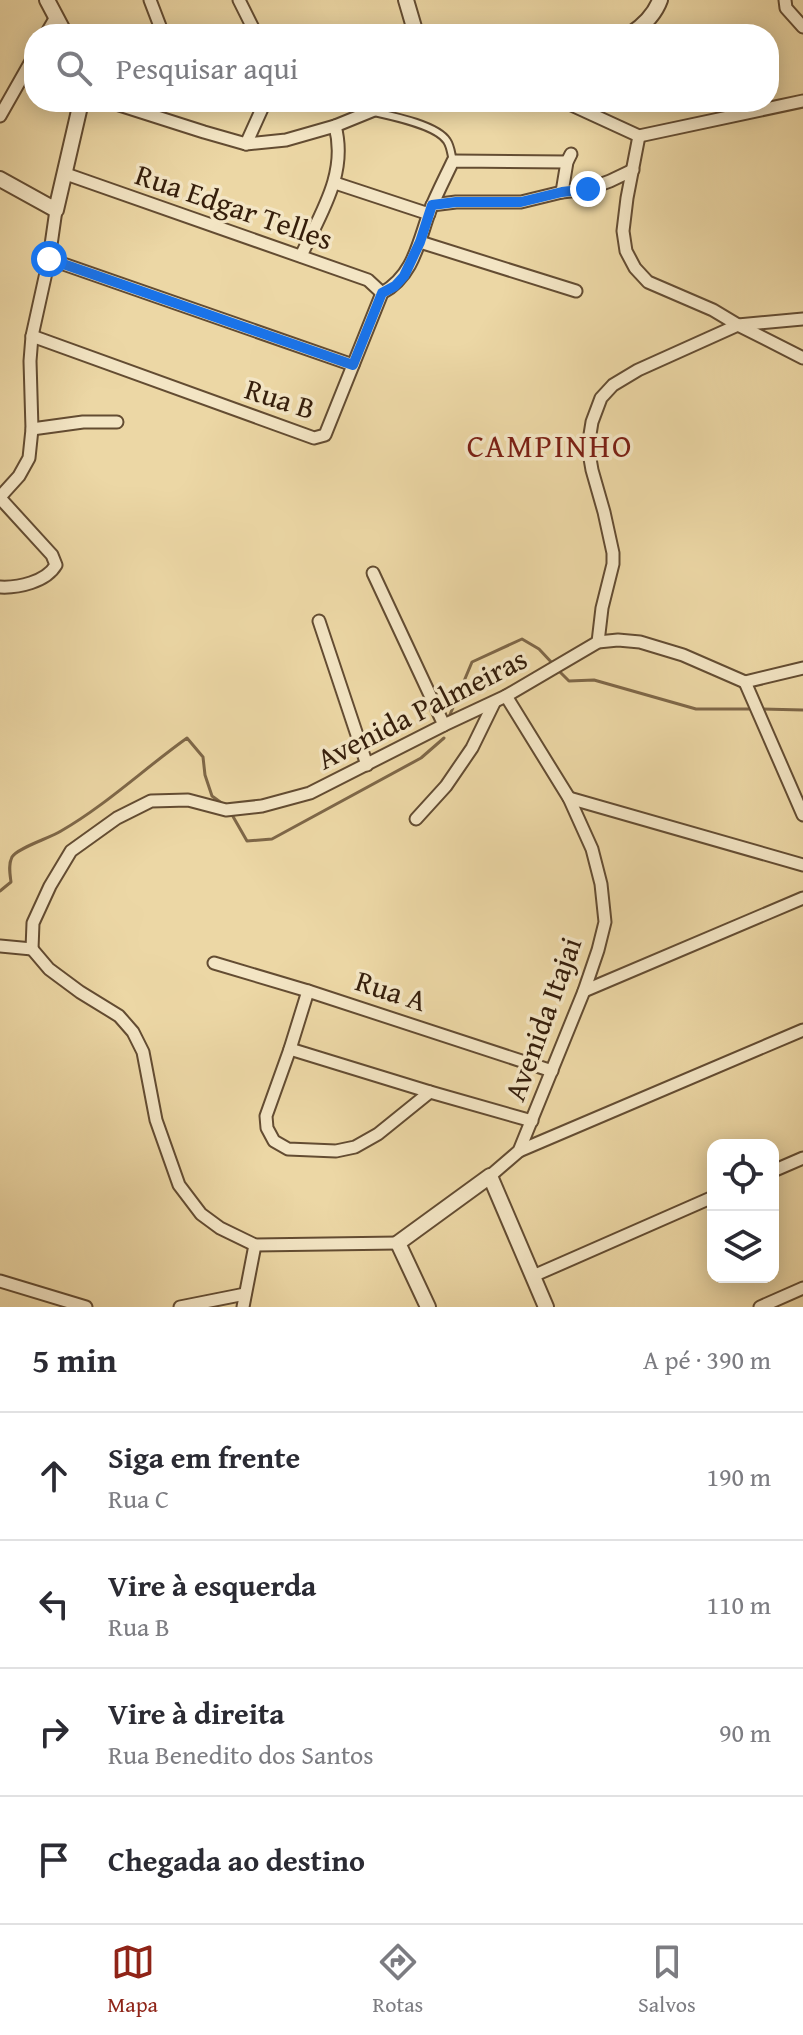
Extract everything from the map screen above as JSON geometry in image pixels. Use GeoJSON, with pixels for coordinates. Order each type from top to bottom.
{"type":"FeatureCollection","features":[{"type":"Feature","properties":{"kind":"street"},"geometry":{"type":"LineString","coordinates":[[47,0],[60,24]]}},
{"type":"Feature","properties":{"kind":"street"},"geometry":{"type":"LineString","coordinates":[[150,0],[159,24]]}},
{"type":"Feature","properties":{"kind":"street"},"geometry":{"type":"LineString","coordinates":[[239,0],[251,24]]}},
{"type":"Feature","properties":{"kind":"street"},"geometry":{"type":"LineString","coordinates":[[406,0],[413,24]]}},
{"type":"Feature","properties":{"kind":"street"},"geometry":{"type":"LineString","coordinates":[[644,24],[660,0]]}},
{"type":"Feature","properties":{"kind":"street"},"geometry":{"type":"LineString","coordinates":[[785,0],[786,8],[803,27]]}},
{"type":"Feature","properties":{"kind":"street"},"geometry":{"type":"LineString","coordinates":[[52,24],[56,17]]}},
{"type":"Feature","properties":{"kind":"street"},"geometry":{"type":"LineString","coordinates":[[0,116],[24,74]]}},
{"type":"Feature","properties":{"kind":"street"},"geometry":{"type":"LineString","coordinates":[[779,106],[803,101]]}},
{"type":"Feature","properties":{"kind":"street"},"geometry":{"type":"LineString","coordinates":[[0,587],[30,584],[53,571],[56,565],[52,555],[0,498],[19,476],[29,458],[32,336],[79,112]]}},
{"type":"Feature","properties":{"kind":"street"},"geometry":{"type":"LineString","coordinates":[[141,112],[246,144],[286,140],[335,126],[369,112]]}},
{"type":"Feature","properties":{"kind":"street"},"geometry":{"type":"LineString","coordinates":[[246,144],[260,112]]}},
{"type":"Feature","properties":{"kind":"street"},"geometry":{"type":"LineString","coordinates":[[587,112],[639,136],[751,112]]}},
{"type":"Feature","properties":{"kind":"street"},"geometry":{"type":"LineString","coordinates":[[301,256],[335,183],[340,154],[335,126]]}},
{"type":"Feature","properties":{"kind":"street"},"geometry":{"type":"LineString","coordinates":[[639,136],[623,231],[626,251],[635,268],[648,282],[713,310],[803,358]]}},
{"type":"Feature","properties":{"kind":"street"},"geometry":{"type":"LineString","coordinates":[[453,161],[569,158],[562,192]]}},
{"type":"Feature","properties":{"kind":"street","name":"Rua B"},"geometry":{"type":"LineString","coordinates":[[32,336],[314,438],[325,435],[382,293],[395,286],[404,276],[453,161]]}},
{"type":"Feature","properties":{"kind":"street"},"geometry":{"type":"LineString","coordinates":[[335,183],[430,210],[456,202],[521,202],[588,189],[633,170]]}},
{"type":"Feature","properties":{"kind":"street","name":"Rua Edgar Telles"},"geometry":{"type":"LineString","coordinates":[[66,174],[368,280],[382,293]]}},
{"type":"Feature","properties":{"kind":"street"},"geometry":{"type":"LineString","coordinates":[[0,179],[56,210]]}},
{"type":"Feature","properties":{"kind":"street"},"geometry":{"type":"LineString","coordinates":[[420,242],[576,291]]}},
{"type":"Feature","properties":{"kind":"street"},"geometry":{"type":"LineString","coordinates":[[49,259],[353,365]]}},
{"type":"Feature","properties":{"kind":"street"},"geometry":{"type":"LineString","coordinates":[[803,319],[738,325],[638,370],[613,385],[601,398],[592,422],[588,447],[613,553],[598,642],[640,642],[683,655],[745,682],[803,668]]}},
{"type":"Feature","properties":{"kind":"street"},"geometry":{"type":"LineString","coordinates":[[32,429],[73,423],[117,422]]}},
{"type":"Feature","properties":{"kind":"street"},"geometry":{"type":"LineString","coordinates":[[373,573],[444,725]]}},
{"type":"Feature","properties":{"kind":"street"},"geometry":{"type":"LineString","coordinates":[[319,621],[367,765]]}},
{"type":"Feature","properties":{"kind":"street","name":"Avenida Palmeiras"},"geometry":{"type":"LineString","coordinates":[[32,949],[33,923],[71,851],[117,818],[151,801],[188,800],[226,810],[262,806],[310,793],[494,703],[598,642]]}},
{"type":"Feature","properties":{"kind":"street"},"geometry":{"type":"LineString","coordinates":[[745,682],[803,815]]}},
{"type":"Feature","properties":{"kind":"street","name":"Avenida Itajai"},"geometry":{"type":"LineString","coordinates":[[398,1243],[519,1151],[584,991],[605,922],[601,884],[592,849],[569,798],[506,696]]}},
{"type":"Feature","properties":{"kind":"street"},"geometry":{"type":"LineString","coordinates":[[416,819],[446,786],[472,748],[494,703]]}},
{"type":"Feature","properties":{"kind":"street"},"geometry":{"type":"LineString","coordinates":[[569,798],[803,865]]}},
{"type":"Feature","properties":{"kind":"street"},"geometry":{"type":"LineString","coordinates":[[584,991],[803,898]]}},
{"type":"Feature","properties":{"kind":"street"},"geometry":{"type":"LineString","coordinates":[[0,946],[32,949],[49,969],[119,1016],[133,1032],[143,1052],[156,1120],[179,1185],[201,1214],[220,1228],[255,1245],[398,1243],[428,1307]]}},
{"type":"Feature","properties":{"kind":"street","name":"Rua A"},"geometry":{"type":"LineString","coordinates":[[214,963],[552,1071]]}},
{"type":"Feature","properties":{"kind":"street"},"geometry":{"type":"LineString","coordinates":[[308,991],[266,1116],[267,1128],[274,1141],[288,1149],[336,1151],[355,1147],[378,1134],[430,1092]]}},
{"type":"Feature","properties":{"kind":"street"},"geometry":{"type":"LineString","coordinates":[[519,1151],[803,1030]]}},
{"type":"Feature","properties":{"kind":"street"},"geometry":{"type":"LineString","coordinates":[[290,1049],[532,1121]]}},
{"type":"Feature","properties":{"kind":"street"},"geometry":{"type":"LineString","coordinates":[[779,1168],[803,1158]]}},
{"type":"Feature","properties":{"kind":"street"},"geometry":{"type":"LineString","coordinates":[[490,1176],[546,1307]]}},
{"type":"Feature","properties":{"kind":"street"},"geometry":{"type":"LineString","coordinates":[[533,1276],[707,1200]]}},
{"type":"Feature","properties":{"kind":"street"},"geometry":{"type":"LineString","coordinates":[[243,1307],[255,1245]]}},
{"type":"Feature","properties":{"kind":"street"},"geometry":{"type":"LineString","coordinates":[[0,1281],[86,1307]]}},
{"type":"Feature","properties":{"kind":"street"},"geometry":{"type":"LineString","coordinates":[[760,1307],[803,1288]]}},
{"type":"Feature","properties":{"kind":"street"},"geometry":{"type":"LineString","coordinates":[[180,1307],[245,1294]]}},
{"type":"Feature","properties":{"kind":"lane"},"geometry":{"type":"LineString","coordinates":[[375,112],[439,133],[447,140],[453,161]]}},
{"type":"Feature","properties":{"kind":"waterway"},"geometry":{"type":"LineString","coordinates":[[449,717],[472,662],[522,639],[539,649],[554,665]]}},
{"type":"Feature","properties":{"kind":"waterway"},"geometry":{"type":"LineString","coordinates":[[559,671],[569,681],[594,680],[696,709],[755,709]]}},
{"type":"Feature","properties":{"kind":"waterway"},"geometry":{"type":"LineString","coordinates":[[762,709],[803,710]]}},
{"type":"Feature","properties":{"kind":"waterway"},"geometry":{"type":"LineString","coordinates":[[0,891],[11,882],[10,863],[15,854],[78,821],[187,738],[203,757],[212,796],[223,804]]}},
{"type":"Feature","properties":{"kind":"waterway"},"geometry":{"type":"LineString","coordinates":[[231,813],[247,841],[272,839],[421,758],[444,738]]}},
{"type":"Feature","properties":{"kind":"district","name":"CAMPINHO"},"geometry":{"type":"Point","coordinates":[550,446]}},
{"type":"Feature","properties":{"kind":"route"},"geometry":{"type":"LineString","coordinates":[[49,259],[353,365],[382,293],[395,286],[404,276],[420,242],[432,205],[521,202],[588,189]]}}]}
